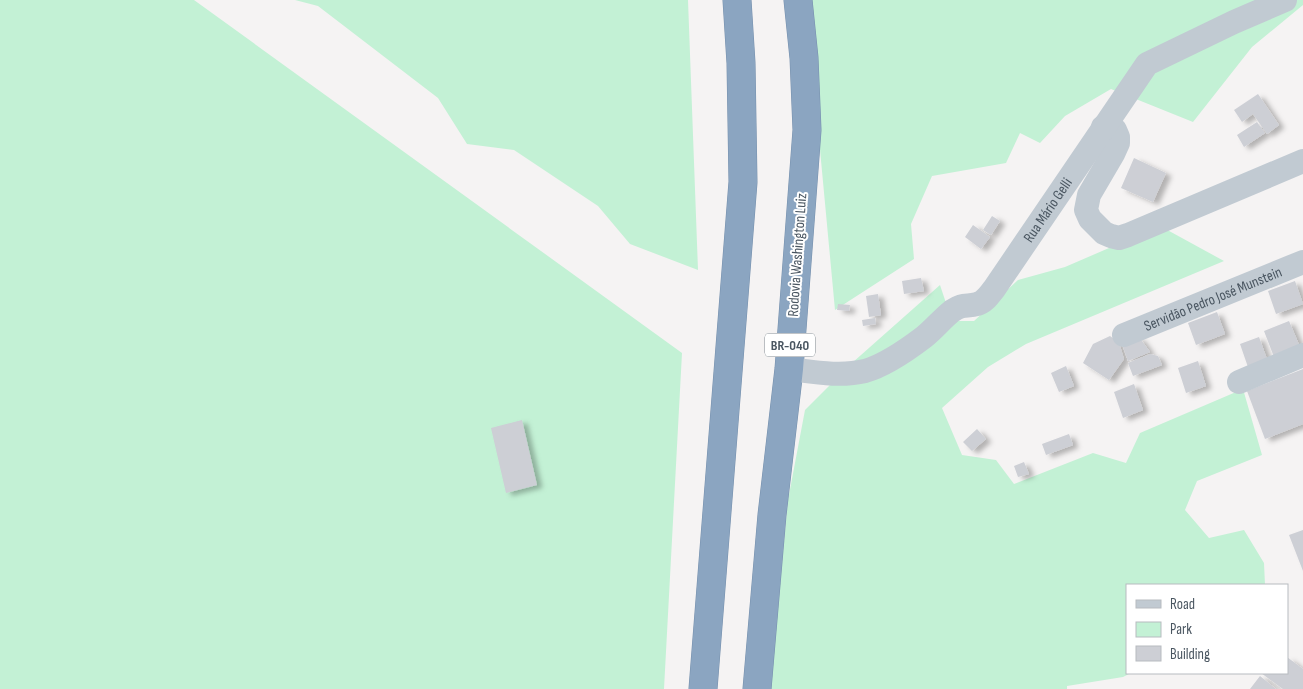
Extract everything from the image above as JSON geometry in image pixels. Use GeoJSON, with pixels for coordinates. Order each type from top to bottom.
{"type":"FeatureCollection","features":[{"type":"Feature","properties":{"kind":"highway"},"geometry":{"type":"LineString","coordinates":[[703,689],[743,182],[741,63],[737,0]]}},
{"type":"Feature","properties":{"kind":"highway","name":"Rodovia Washington Luiz"},"geometry":{"type":"LineString","coordinates":[[758,689],[772,515],[789,369],[807,130],[804,58],[798,0]]}},
{"type":"Feature","properties":{"kind":"street","name":"Rua Mário Gelli"},"geometry":{"type":"LineString","coordinates":[[789,369],[820,374],[864,371],[883,364],[904,351],[958,307],[982,302],[994,289],[1147,64],[1284,0]]}},
{"type":"Feature","properties":{"kind":"street"},"geometry":{"type":"LineString","coordinates":[[1103,127],[1115,130],[1118,143],[1089,195],[1086,210],[1090,219],[1104,232],[1119,238],[1303,161]]}},
{"type":"Feature","properties":{"kind":"street","name":"Servidão Pedro José Munstein"},"geometry":{"type":"LineString","coordinates":[[1124,335],[1303,262]]}},
{"type":"Feature","properties":{"kind":"street"},"geometry":{"type":"LineString","coordinates":[[1239,382],[1303,354]]}},
{"type":"Feature","properties":{"kind":"green space"},"geometry":{"type":"Polygon","coordinates":[[[0,0],[194,0],[682,353],[664,689],[0,689],[0,0]]]}},
{"type":"Feature","properties":{"kind":"green space"},"geometry":{"type":"Polygon","coordinates":[[[295,0],[688,0],[698,270],[630,244],[598,206],[514,150],[467,144],[438,98],[318,6],[295,0]]]}},
{"type":"Feature","properties":{"kind":"green space"},"geometry":{"type":"Polygon","coordinates":[[[806,0],[1303,0],[1303,5],[1252,47],[1193,122],[1111,89],[1065,116],[1040,143],[1020,133],[1006,163],[932,176],[911,224],[914,259],[835,310],[806,0]]]}},
{"type":"Feature","properties":{"kind":"green space"},"geometry":{"type":"Polygon","coordinates":[[[1160,226],[1224,261],[1026,344],[988,367],[942,408],[962,455],[996,460],[1014,484],[1093,453],[1126,463],[1140,433],[1243,389],[1262,455],[1197,481],[1185,510],[1209,538],[1244,530],[1264,563],[1265,584],[1126,584],[1126,674],[1129,674],[1123,677],[1067,686],[1067,689],[770,689],[788,500],[805,410],[852,363],[940,285],[952,321],[974,321],[1018,280],[1065,267],[1160,226]]]}},
{"type":"Feature","properties":{"kind":"building"},"geometry":{"type":"Polygon","coordinates":[[[1258,94],[1279,125],[1267,134],[1253,114],[1242,122],[1234,110],[1258,94]]]}},
{"type":"Feature","properties":{"kind":"building"},"geometry":{"type":"Polygon","coordinates":[[[1257,122],[1265,133],[1244,147],[1237,135],[1257,122]]]}},
{"type":"Feature","properties":{"kind":"building"},"geometry":{"type":"Polygon","coordinates":[[[1134,158],[1166,173],[1153,202],[1121,188],[1134,158]]]}},
{"type":"Feature","properties":{"kind":"building"},"geometry":{"type":"Polygon","coordinates":[[[992,216],[1000,221],[991,235],[983,230],[992,216]]]}},
{"type":"Feature","properties":{"kind":"building"},"geometry":{"type":"Polygon","coordinates":[[[973,225],[990,237],[981,249],[965,237],[973,225]]]}},
{"type":"Feature","properties":{"kind":"building"},"geometry":{"type":"Polygon","coordinates":[[[921,278],[924,291],[904,294],[902,281],[921,278]]]}},
{"type":"Feature","properties":{"kind":"building"},"geometry":{"type":"Polygon","coordinates":[[[1295,281],[1303,304],[1276,314],[1268,291],[1295,281]]]}},
{"type":"Feature","properties":{"kind":"building"},"geometry":{"type":"Polygon","coordinates":[[[878,294],[881,315],[869,317],[866,296],[878,294]]]}},
{"type":"Feature","properties":{"kind":"building"},"geometry":{"type":"Polygon","coordinates":[[[838,304],[850,305],[849,311],[837,310],[838,304]]]}},
{"type":"Feature","properties":{"kind":"building"},"geometry":{"type":"Polygon","coordinates":[[[1217,312],[1225,334],[1196,345],[1188,323],[1217,312]]]}},
{"type":"Feature","properties":{"kind":"building"},"geometry":{"type":"Polygon","coordinates":[[[875,318],[876,324],[863,326],[862,320],[875,318]]]}},
{"type":"Feature","properties":{"kind":"building"},"geometry":{"type":"Polygon","coordinates":[[[1289,321],[1300,347],[1274,357],[1264,331],[1289,321]]]}},
{"type":"Feature","properties":{"kind":"building"},"geometry":{"type":"Polygon","coordinates":[[[1110,336],[1119,343],[1124,359],[1109,380],[1083,363],[1093,344],[1110,336]]]}},
{"type":"Feature","properties":{"kind":"building"},"geometry":{"type":"Polygon","coordinates":[[[1139,337],[1150,352],[1128,361],[1122,344],[1139,337]]]}},
{"type":"Feature","properties":{"kind":"building"},"geometry":{"type":"Polygon","coordinates":[[[1259,337],[1268,362],[1249,370],[1240,344],[1259,337]]]}},
{"type":"Feature","properties":{"kind":"building"},"geometry":{"type":"Polygon","coordinates":[[[1150,354],[1158,356],[1162,365],[1133,376],[1128,363],[1150,354]]]}},
{"type":"Feature","properties":{"kind":"building"},"geometry":{"type":"Polygon","coordinates":[[[1198,361],[1206,386],[1186,393],[1178,368],[1198,361]]]}},
{"type":"Feature","properties":{"kind":"building"},"geometry":{"type":"Polygon","coordinates":[[[1066,366],[1074,386],[1059,392],[1051,373],[1066,366]]]}},
{"type":"Feature","properties":{"kind":"building"},"geometry":{"type":"Polygon","coordinates":[[[1303,369],[1303,424],[1265,439],[1247,391],[1303,369]]]}},
{"type":"Feature","properties":{"kind":"building"},"geometry":{"type":"Polygon","coordinates":[[[1134,384],[1143,410],[1123,418],[1114,392],[1134,384]]]}},
{"type":"Feature","properties":{"kind":"building"},"geometry":{"type":"Polygon","coordinates":[[[522,420],[537,485],[506,493],[491,428],[522,420]]]}},
{"type":"Feature","properties":{"kind":"building"},"geometry":{"type":"Polygon","coordinates":[[[977,429],[986,439],[972,451],[963,442],[977,429]]]}},
{"type":"Feature","properties":{"kind":"building"},"geometry":{"type":"Polygon","coordinates":[[[1069,434],[1073,445],[1046,455],[1042,444],[1069,434]]]}},
{"type":"Feature","properties":{"kind":"building"},"geometry":{"type":"Polygon","coordinates":[[[1024,462],[1029,474],[1018,477],[1014,466],[1024,462]]]}},
{"type":"Feature","properties":{"kind":"building"},"geometry":{"type":"Polygon","coordinates":[[[1303,530],[1303,571],[1289,535],[1303,530]]]}},
{"type":"Feature","properties":{"kind":"building"},"geometry":{"type":"Polygon","coordinates":[[[1288,658],[1303,669],[1303,689],[1283,689],[1262,674],[1288,674],[1288,658]]]}},
{"type":"Feature","properties":{"kind":"building"},"geometry":{"type":"Polygon","coordinates":[[[1260,676],[1276,689],[1250,689],[1260,676]]]}}]}
